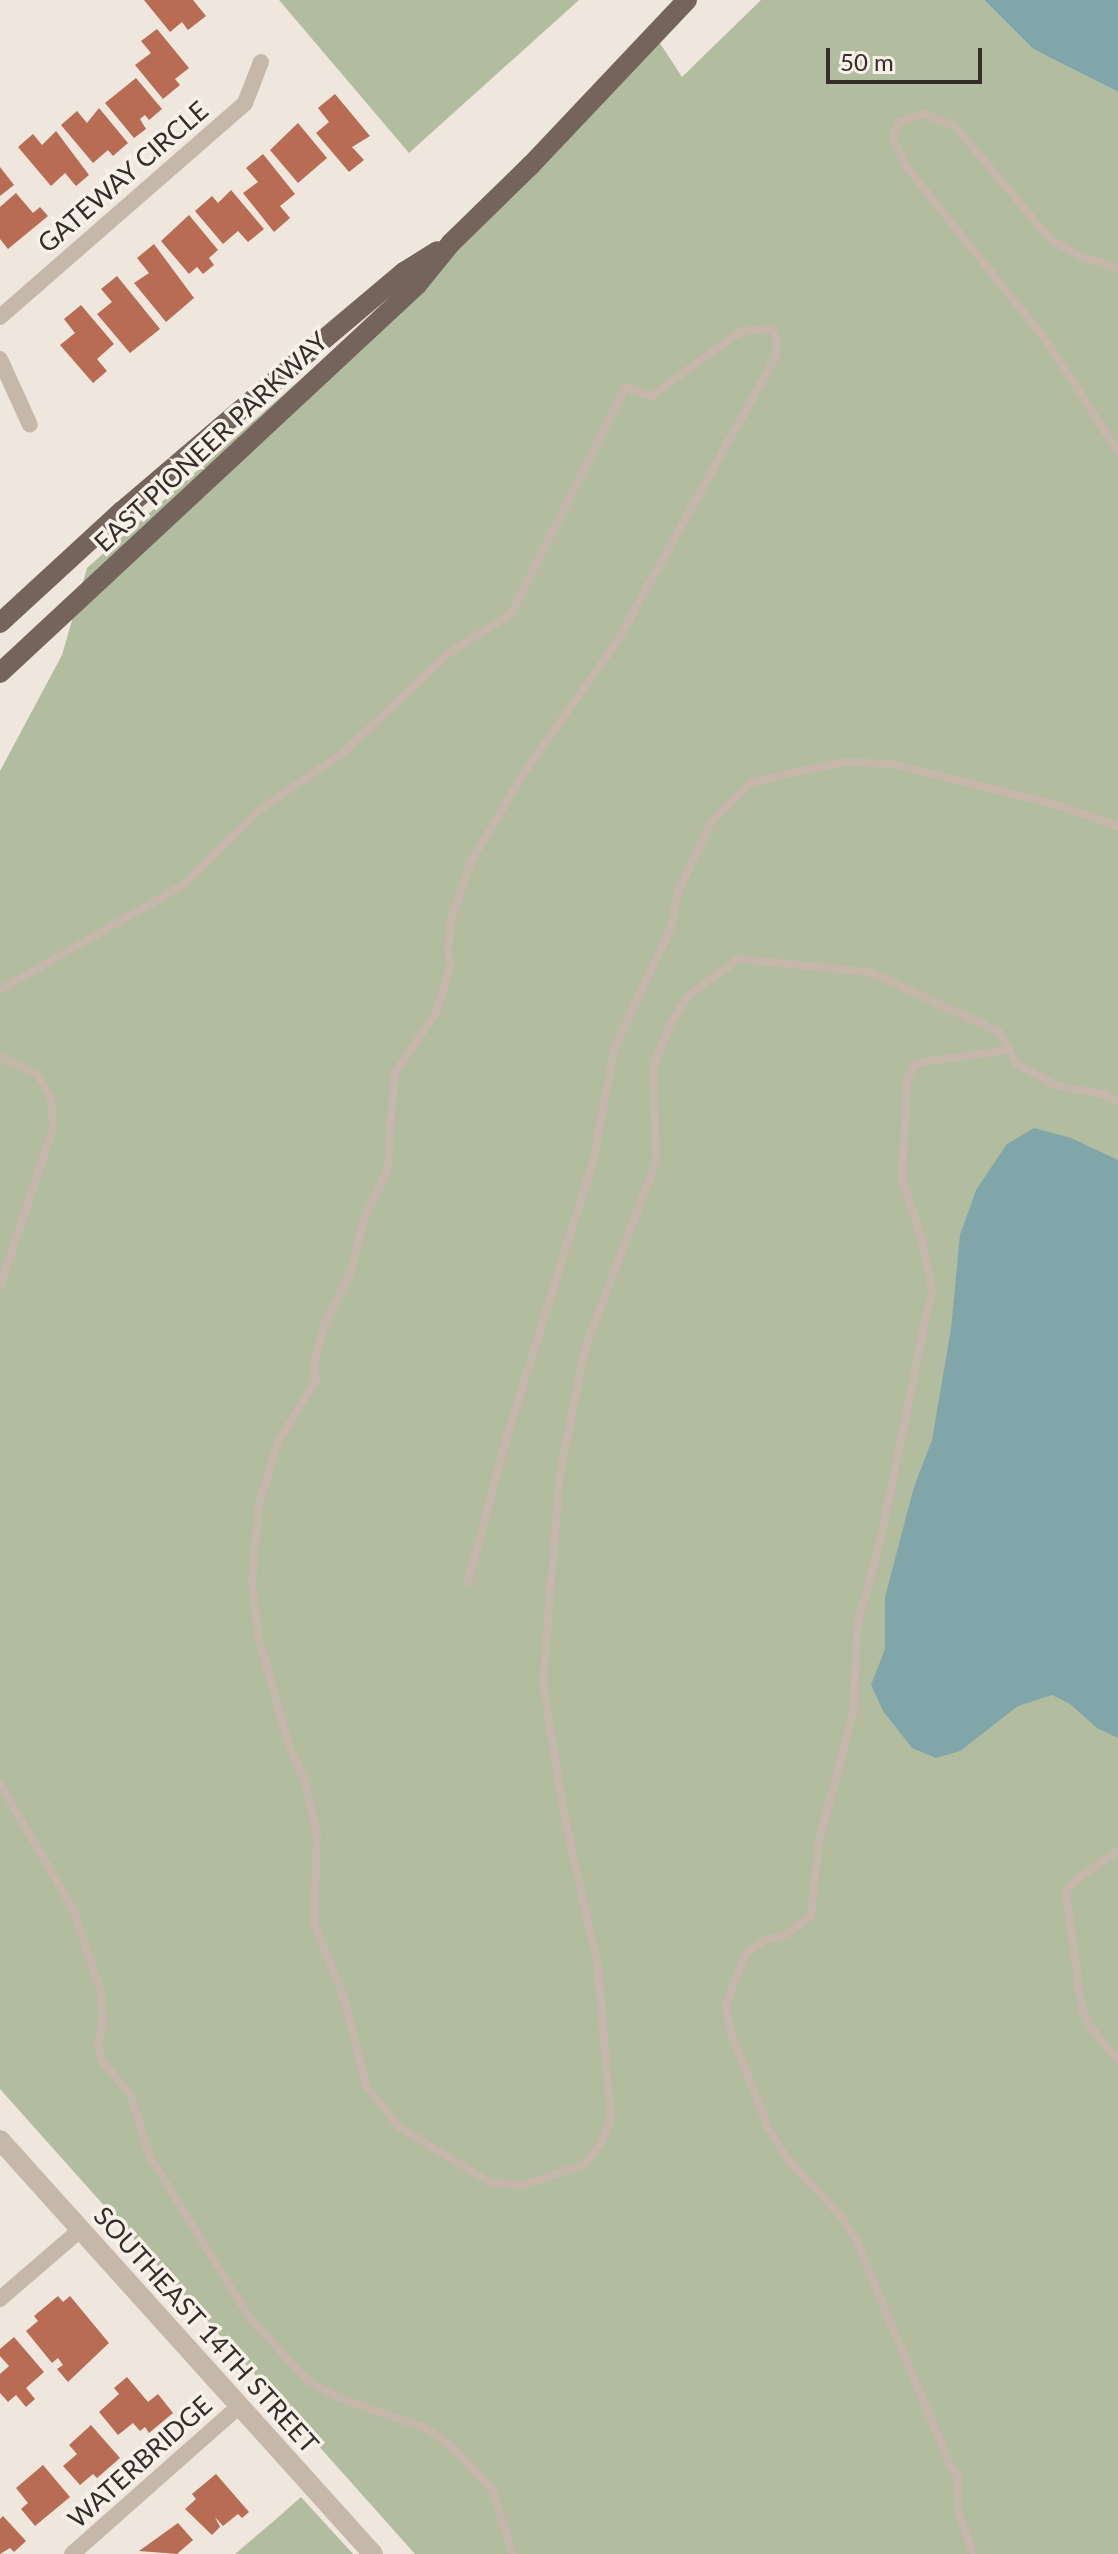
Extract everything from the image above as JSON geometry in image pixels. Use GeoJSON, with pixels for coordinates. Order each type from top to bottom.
{"type":"FeatureCollection","features":[{"type":"Feature","properties":{"kind":"main road","name":"EAST PIONEER PARKWAY"},"geometry":{"type":"LineString","coordinates":[[0,673],[407,295],[451,243],[531,165],[687,0]]}},
{"type":"Feature","properties":{"kind":"main road","name":"EAST PIONEER PARKWAY"},"geometry":{"type":"LineString","coordinates":[[0,623],[122,511],[404,272],[451,243]]}},
{"type":"Feature","properties":{"kind":"street","name":"GATEWAY CIRCLE"},"geometry":{"type":"LineString","coordinates":[[0,317],[245,103],[261,62]]}},
{"type":"Feature","properties":{"kind":"street"},"geometry":{"type":"LineString","coordinates":[[0,359],[30,425]]}},
{"type":"Feature","properties":{"kind":"street","name":"SOUTHEAST 14TH STREET"},"geometry":{"type":"LineString","coordinates":[[0,2140],[373,2554]]}},
{"type":"Feature","properties":{"kind":"street"},"geometry":{"type":"LineString","coordinates":[[0,2299],[81,2229]]}},
{"type":"Feature","properties":{"kind":"street","name":"WATERBRIDGE"},"geometry":{"type":"LineString","coordinates":[[72,2554],[239,2406]]}},
{"type":"Feature","properties":{"kind":"lane"},"geometry":{"type":"LineString","coordinates":[[1118,268],[1085,258],[1051,240],[955,126],[923,114],[898,123],[893,138],[905,165],[1048,343],[1118,452]]}},
{"type":"Feature","properties":{"kind":"lane"},"geometry":{"type":"LineString","coordinates":[[0,990],[183,885],[261,809],[343,753],[449,653],[511,614],[625,387],[651,396],[740,332],[772,328],[777,340],[776,356],[616,643],[522,776],[471,862],[451,920],[450,966],[436,1013],[394,1074],[388,1169],[363,1222],[350,1273],[325,1323],[314,1362],[316,1380],[278,1442],[259,1504],[252,1581],[258,1635],[289,1746],[306,1784],[317,1836],[314,1923],[343,1995],[366,2086],[399,2127],[491,2183],[525,2185],[586,2163],[601,2143],[611,2120],[598,1968],[563,1809],[543,1681],[560,1474],[585,1348],[656,1162],[654,1065],[670,1025],[689,995],[739,959],[870,972],[999,1032],[1017,1064],[1056,1086],[1104,1094],[1118,1101]]}},
{"type":"Feature","properties":{"kind":"lane"},"geometry":{"type":"LineString","coordinates":[[468,1582],[507,1436],[593,1161],[615,1047],[671,927],[679,889],[711,822],[752,782],[843,762],[892,764],[1054,804],[1118,826]]}},
{"type":"Feature","properties":{"kind":"lane"},"geometry":{"type":"LineString","coordinates":[[973,2554],[959,2514],[958,2476],[951,2467],[856,2240],[843,2218],[788,2160],[769,2130],[730,2030],[726,2005],[746,1953],[764,1941],[787,1934],[811,1916],[819,1841],[854,1709],[857,1626],[880,1542],[932,1289],[922,1240],[902,1179],[907,1079],[914,1065],[1009,1050]]}},
{"type":"Feature","properties":{"kind":"lane"},"geometry":{"type":"LineString","coordinates":[[0,1057],[37,1074],[51,1098],[53,1128],[0,1286]]}},
{"type":"Feature","properties":{"kind":"lane"},"geometry":{"type":"LineString","coordinates":[[0,1784],[78,1921],[101,1992],[103,2025],[98,2043],[102,2061],[131,2096],[150,2157],[250,2318],[308,2381],[340,2398],[427,2429],[448,2443],[492,2489],[513,2554]]}},
{"type":"Feature","properties":{"kind":"lane"},"geometry":{"type":"LineString","coordinates":[[1118,1851],[1077,1879],[1066,1892],[1082,2010],[1092,2029],[1118,2060]]}},
{"type":"Feature","properties":{"kind":"green space"},"geometry":{"type":"Polygon","coordinates":[[[279,0],[579,0],[409,153],[279,0]]]}},
{"type":"Feature","properties":{"kind":"green space"},"geometry":{"type":"Polygon","coordinates":[[[761,0],[984,0],[1033,49],[1118,92],[1118,2554],[415,2554],[0,2089],[0,771],[62,655],[87,568],[403,289],[656,37],[682,77],[761,0]]]}},
{"type":"Feature","properties":{"kind":"green space"},"geometry":{"type":"Polygon","coordinates":[[[301,2497],[353,2554],[235,2554],[275,2520],[301,2497]]]}},
{"type":"Feature","properties":{"kind":"water"},"geometry":{"type":"Polygon","coordinates":[[[984,0],[1118,0],[1118,92],[1033,49],[984,0]]]}},
{"type":"Feature","properties":{"kind":"water"},"geometry":{"type":"Polygon","coordinates":[[[1034,1128],[1071,1138],[1118,1160],[1118,1738],[1097,1728],[1070,1704],[1052,1695],[1018,1706],[960,1751],[936,1758],[912,1748],[883,1711],[871,1685],[885,1649],[885,1597],[914,1487],[932,1440],[951,1329],[960,1235],[976,1190],[1007,1144],[1034,1128]]]}},
{"type":"Feature","properties":{"kind":"building"},"geometry":{"type":"Polygon","coordinates":[[[144,0],[193,0],[206,16],[188,30],[182,22],[170,32],[144,0]]]}},
{"type":"Feature","properties":{"kind":"building"},"geometry":{"type":"Polygon","coordinates":[[[157,29],[189,68],[175,79],[180,85],[163,99],[135,65],[151,53],[141,41],[157,29]]]}},
{"type":"Feature","properties":{"kind":"building"},"geometry":{"type":"Polygon","coordinates":[[[136,78],[162,109],[149,120],[145,115],[140,119],[146,129],[134,138],[105,103],[136,78]]]}},
{"type":"Feature","properties":{"kind":"building"},"geometry":{"type":"Polygon","coordinates":[[[335,94],[370,136],[352,147],[364,160],[349,172],[316,133],[329,122],[318,108],[335,94]]]}},
{"type":"Feature","properties":{"kind":"building"},"geometry":{"type":"Polygon","coordinates":[[[99,108],[128,143],[113,156],[108,150],[93,163],[61,125],[77,111],[87,123],[99,108]]]}},
{"type":"Feature","properties":{"kind":"building"},"geometry":{"type":"Polygon","coordinates":[[[298,123],[327,158],[298,183],[270,150],[298,123]]]}},
{"type":"Feature","properties":{"kind":"building"},"geometry":{"type":"Polygon","coordinates":[[[56,131],[89,175],[76,186],[65,173],[51,186],[18,147],[33,134],[42,145],[56,131]]]}},
{"type":"Feature","properties":{"kind":"building"},"geometry":{"type":"Polygon","coordinates":[[[263,154],[295,194],[280,206],[290,218],[274,232],[243,193],[258,182],[246,168],[263,154]]]}},
{"type":"Feature","properties":{"kind":"building"},"geometry":{"type":"Polygon","coordinates":[[[0,167],[14,185],[0,196],[0,167]]]}},
{"type":"Feature","properties":{"kind":"building"},"geometry":{"type":"Polygon","coordinates":[[[231,190],[264,229],[248,242],[238,231],[223,244],[195,211],[212,196],[218,203],[231,190]]]}},
{"type":"Feature","properties":{"kind":"building"},"geometry":{"type":"Polygon","coordinates":[[[16,193],[33,213],[40,207],[48,216],[8,249],[0,239],[0,207],[16,193]]]}},
{"type":"Feature","properties":{"kind":"building"},"geometry":{"type":"Polygon","coordinates":[[[189,215],[218,250],[209,258],[214,265],[203,274],[197,267],[189,274],[161,241],[189,215]]]}},
{"type":"Feature","properties":{"kind":"building"},"geometry":{"type":"Polygon","coordinates":[[[154,244],[194,298],[166,322],[134,283],[149,273],[137,258],[154,244]]]}},
{"type":"Feature","properties":{"kind":"building"},"geometry":{"type":"Polygon","coordinates":[[[117,276],[160,329],[130,353],[97,314],[112,302],[101,289],[117,276]]]}},
{"type":"Feature","properties":{"kind":"building"},"geometry":{"type":"Polygon","coordinates":[[[81,305],[114,344],[97,359],[107,371],[93,383],[60,345],[75,333],[64,319],[81,305]]]}},
{"type":"Feature","properties":{"kind":"building"},"geometry":{"type":"Polygon","coordinates":[[[58,2296],[63,2302],[70,2296],[109,2343],[68,2382],[57,2369],[63,2365],[58,2358],[52,2363],[26,2331],[38,2321],[34,2316],[58,2296]]]}},
{"type":"Feature","properties":{"kind":"building"},"geometry":{"type":"Polygon","coordinates":[[[14,2337],[44,2372],[26,2388],[35,2399],[26,2407],[16,2395],[8,2402],[0,2393],[0,2374],[9,2366],[0,2356],[0,2349],[14,2337]]]}},
{"type":"Feature","properties":{"kind":"building"},"geometry":{"type":"Polygon","coordinates":[[[127,2377],[148,2402],[158,2394],[173,2413],[149,2433],[145,2427],[140,2431],[133,2423],[118,2435],[99,2412],[119,2394],[114,2388],[127,2377]]]}},
{"type":"Feature","properties":{"kind":"building"},"geometry":{"type":"Polygon","coordinates":[[[91,2425],[120,2458],[97,2478],[93,2474],[80,2485],[63,2466],[77,2454],[69,2445],[91,2425]]]}},
{"type":"Feature","properties":{"kind":"building"},"geometry":{"type":"Polygon","coordinates":[[[43,2465],[70,2497],[35,2526],[21,2509],[28,2503],[16,2488],[43,2465]]]}},
{"type":"Feature","properties":{"kind":"building"},"geometry":{"type":"Polygon","coordinates":[[[216,2474],[249,2512],[242,2518],[238,2514],[223,2526],[215,2517],[220,2527],[212,2535],[185,2509],[196,2499],[192,2494],[216,2474]]]}},
{"type":"Feature","properties":{"kind":"building"},"geometry":{"type":"Polygon","coordinates":[[[3,2516],[26,2541],[14,2552],[10,2548],[0,2554],[0,2519],[3,2516]]]}},
{"type":"Feature","properties":{"kind":"building"},"geometry":{"type":"Polygon","coordinates":[[[178,2523],[193,2540],[177,2554],[139,2551],[178,2523]]]}}]}
